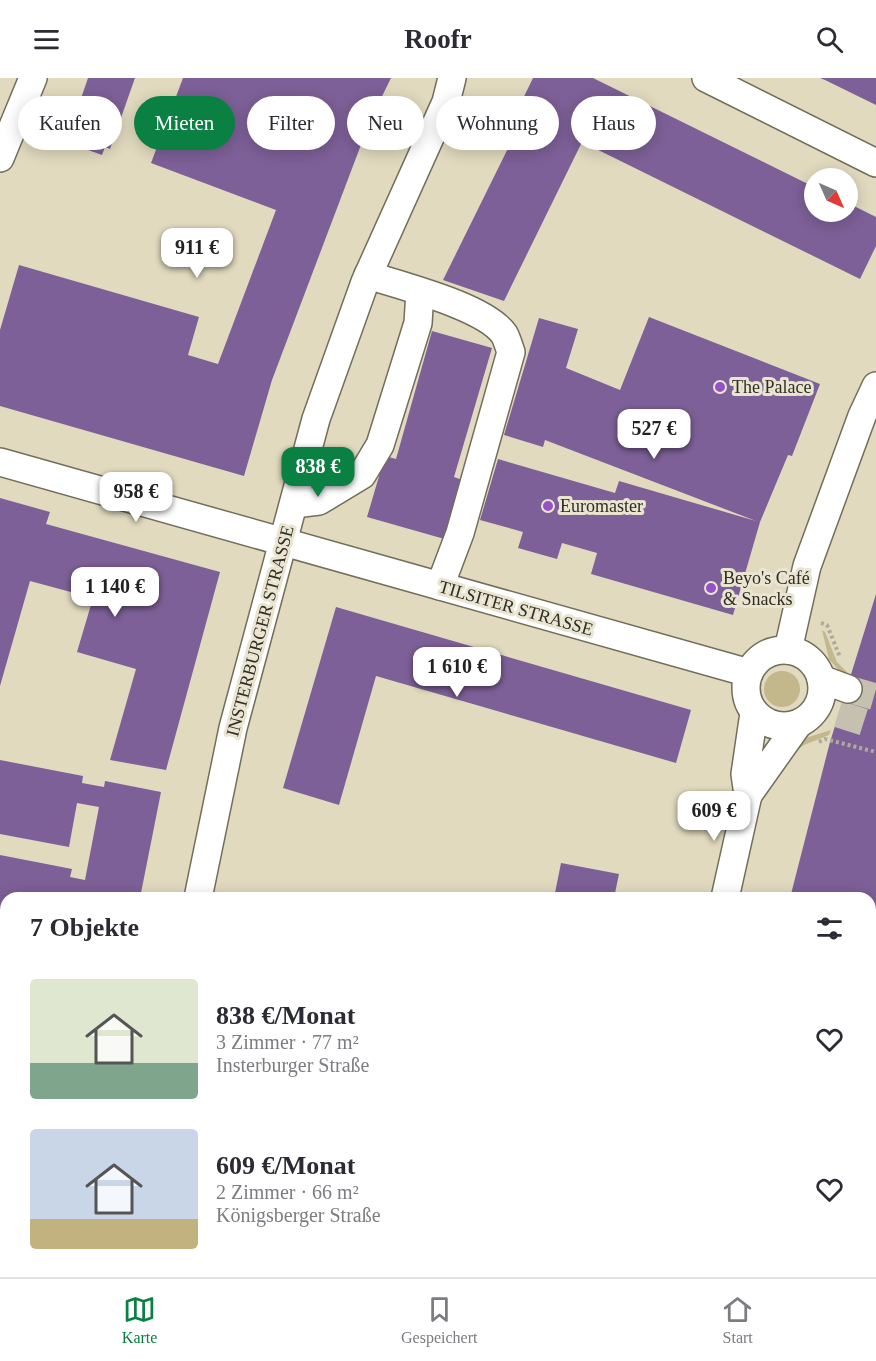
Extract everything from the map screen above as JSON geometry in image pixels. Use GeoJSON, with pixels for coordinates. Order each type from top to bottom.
{"type":"FeatureCollection","features":[{"type":"Feature","properties":{"kind":"street"},"geometry":{"type":"LineString","coordinates":[[0,158],[33,78]]}},
{"type":"Feature","properties":{"kind":"street","name":"INSTERBURGER STRASSE"},"geometry":{"type":"LineString","coordinates":[[199,892],[233,728],[316,419],[368,275],[449,90],[465,78]]}},
{"type":"Feature","properties":{"kind":"street"},"geometry":{"type":"LineString","coordinates":[[706,78],[876,163]]}},
{"type":"Feature","properties":{"kind":"street"},"geometry":{"type":"LineString","coordinates":[[368,275],[446,300],[483,318],[504,334],[510,352],[460,533],[440,586]]}},
{"type":"Feature","properties":{"kind":"street"},"geometry":{"type":"LineString","coordinates":[[294,504],[319,501],[362,475],[380,446],[418,323],[420,292]]}},
{"type":"Feature","properties":{"kind":"street"},"geometry":{"type":"LineString","coordinates":[[788,650],[807,566],[862,416],[876,386]]}},
{"type":"Feature","properties":{"kind":"street","name":"TILSITER STRASSE"},"geometry":{"type":"LineString","coordinates":[[0,462],[749,673]]}},
{"type":"Feature","properties":{"kind":"street"},"geometry":{"type":"LineString","coordinates":[[748,795],[804,719],[820,699],[821,679],[809,659],[788,650],[766,654],[756,662],[749,673],[746,685],[747,698],[754,713],[768,723],[781,726],[804,719],[825,713],[838,714]]}},
{"type":"Feature","properties":{"kind":"street"},"geometry":{"type":"LineString","coordinates":[[821,679],[848,689]]}},
{"type":"Feature","properties":{"kind":"street"},"geometry":{"type":"LineString","coordinates":[[726,892],[748,795],[745,774],[754,713]]}},
{"type":"Feature","properties":{"kind":"path"},"geometry":{"type":"LineString","coordinates":[[796,616],[827,625],[842,659]]}},
{"type":"Feature","properties":{"kind":"path"},"geometry":{"type":"LineString","coordinates":[[815,744],[825,739],[876,752]]}},
{"type":"Feature","properties":{"kind":"shaded area"},"geometry":{"type":"Polygon","coordinates":[[[0,78],[876,78],[876,892],[0,892],[0,78]]]}},
{"type":"Feature","properties":{"kind":"shaded area"},"geometry":{"type":"Polygon","coordinates":[[[822,630],[825,632],[837,662],[847,672],[846,679],[829,659],[822,630]]]}},
{"type":"Feature","properties":{"kind":"shaded area"},"geometry":{"type":"Polygon","coordinates":[[[782,671],[794,677],[800,689],[794,701],[782,707],[770,701],[764,689],[770,677],[782,671]]]}},
{"type":"Feature","properties":{"kind":"shaded area"},"geometry":{"type":"Polygon","coordinates":[[[831,730],[829,735],[804,745],[788,757],[799,740],[831,730]]]}},
{"type":"Feature","properties":{"kind":"building"},"geometry":{"type":"Polygon","coordinates":[[[88,78],[135,78],[122,115],[122,96],[82,96],[88,78]]]}},
{"type":"Feature","properties":{"kind":"building"},"geometry":{"type":"Polygon","coordinates":[[[183,78],[391,78],[382,96],[347,96],[347,150],[359,150],[272,380],[244,476],[0,406],[0,330],[19,265],[199,317],[188,355],[218,364],[276,210],[151,163],[156,150],[235,150],[235,96],[176,96],[183,78]]]}},
{"type":"Feature","properties":{"kind":"building"},"geometry":{"type":"Polygon","coordinates":[[[533,78],[593,78],[629,96],[571,96],[571,150],[578,150],[504,301],[443,280],[507,150],[559,150],[559,96],[524,96],[533,78]]]}},
{"type":"Feature","properties":{"kind":"building"},"geometry":{"type":"Polygon","coordinates":[[[820,78],[876,78],[876,105],[825,80],[820,78]]]}},
{"type":"Feature","properties":{"kind":"building"},"geometry":{"type":"Polygon","coordinates":[[[656,109],[804,182],[804,222],[858,222],[858,208],[876,217],[876,246],[860,279],[598,150],[656,150],[656,109]]]}},
{"type":"Feature","properties":{"kind":"building"},"geometry":{"type":"Polygon","coordinates":[[[88,150],[104,150],[102,155],[88,150]]]}},
{"type":"Feature","properties":{"kind":"building"},"geometry":{"type":"Polygon","coordinates":[[[649,317],[820,384],[792,456],[788,455],[760,522],[733,615],[591,574],[597,553],[562,543],[557,559],[518,548],[523,532],[480,520],[498,459],[615,493],[619,481],[756,521],[545,440],[543,447],[504,435],[539,318],[578,329],[566,368],[620,390],[649,317]]]}},
{"type":"Feature","properties":{"kind":"building"},"geometry":{"type":"Polygon","coordinates":[[[432,331],[492,348],[454,477],[465,481],[448,540],[367,517],[385,456],[396,459],[432,331]]]}},
{"type":"Feature","properties":{"kind":"building"},"geometry":{"type":"Polygon","coordinates":[[[0,498],[50,512],[46,524],[220,572],[166,770],[110,760],[136,669],[77,652],[93,598],[30,581],[0,686],[0,498]]]}},
{"type":"Feature","properties":{"kind":"building"},"geometry":{"type":"Polygon","coordinates":[[[876,594],[876,892],[792,892],[830,742],[876,594]]]}},
{"type":"Feature","properties":{"kind":"building"},"geometry":{"type":"Polygon","coordinates":[[[336,607],[691,710],[676,763],[376,676],[339,805],[283,788],[336,607]]]}},
{"type":"Feature","properties":{"kind":"building"},"geometry":{"type":"Polygon","coordinates":[[[0,760],[83,776],[82,783],[104,787],[105,781],[161,792],[141,892],[0,892],[0,855],[72,869],[70,877],[85,880],[99,807],[77,803],[69,847],[0,834],[0,760]]]}},
{"type":"Feature","properties":{"kind":"building"},"geometry":{"type":"Polygon","coordinates":[[[561,863],[619,874],[615,892],[555,892],[561,863]]]}},
{"type":"Feature","properties":{"kind":"tunnel"},"geometry":{"type":"LineString","coordinates":[[848,689],[876,697]]}},
{"type":"Feature","properties":{"kind":"tunnel"},"geometry":{"type":"LineString","coordinates":[[838,714],[876,726]]}},
{"type":"Feature","properties":{"kind":"place","name":"The Palace"},"geometry":{"type":"Point","coordinates":[720,387]}},
{"type":"Feature","properties":{"kind":"place","name":"Euromaster"},"geometry":{"type":"Point","coordinates":[548,506]}},
{"type":"Feature","properties":{"kind":"place","name":"Beyo's Café & Snacks"},"geometry":{"type":"Point","coordinates":[711,588]}}]}
